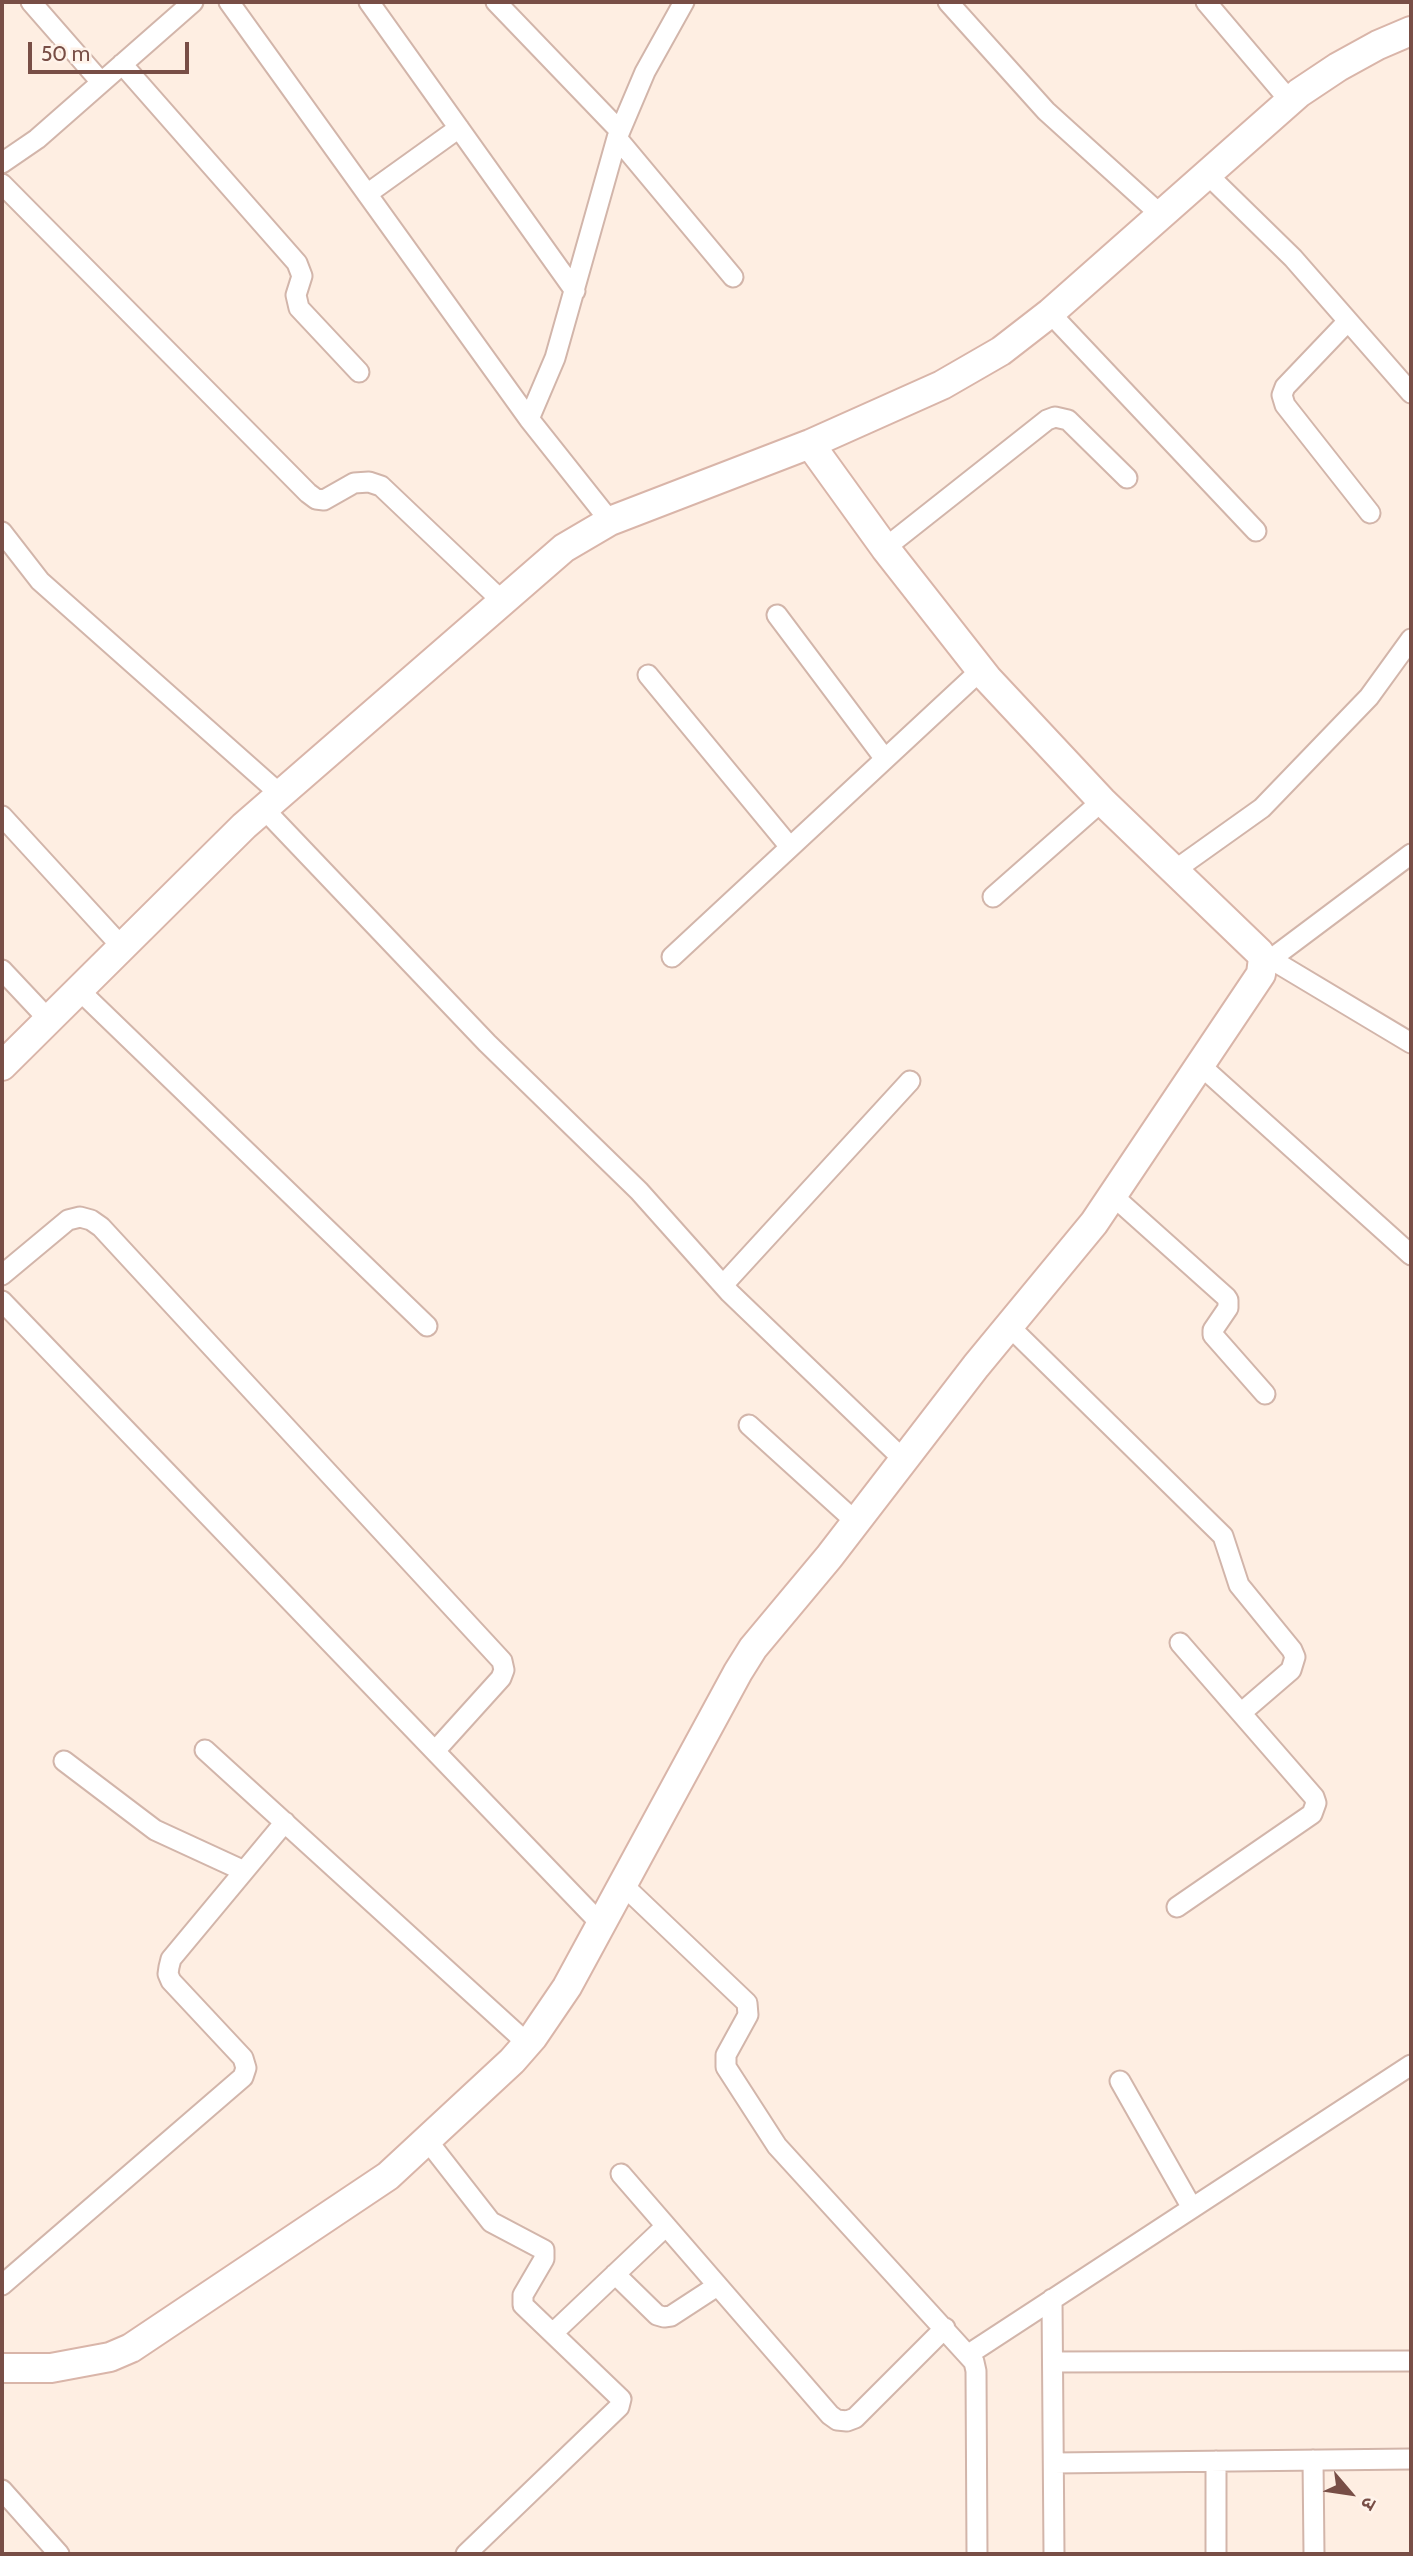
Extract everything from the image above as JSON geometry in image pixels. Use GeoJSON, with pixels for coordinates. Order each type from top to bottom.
{"type":"FeatureCollection","features":[{"type":"Feature","properties":{"kind":"street"},"geometry":{"type":"LineString","coordinates":[[31,2],[102,82]]}},
{"type":"Feature","properties":{"kind":"street"},"geometry":{"type":"LineString","coordinates":[[2,163],[37,139],[193,2]]}},
{"type":"Feature","properties":{"kind":"street"},"geometry":{"type":"LineString","coordinates":[[229,2],[529,419],[610,521]]}},
{"type":"Feature","properties":{"kind":"street"},"geometry":{"type":"LineString","coordinates":[[369,2],[575,291]]}},
{"type":"Feature","properties":{"kind":"street"},"geometry":{"type":"LineString","coordinates":[[496,2],[618,134],[733,277]]}},
{"type":"Feature","properties":{"kind":"street"},"geometry":{"type":"LineString","coordinates":[[529,419],[555,358],[618,134],[645,72],[684,2]]}},
{"type":"Feature","properties":{"kind":"street"},"geometry":{"type":"LineString","coordinates":[[948,2],[1053,118],[1161,215]]}},
{"type":"Feature","properties":{"kind":"street"},"geometry":{"type":"LineString","coordinates":[[1206,2],[1290,101]]}},
{"type":"Feature","properties":{"kind":"street"},"geometry":{"type":"LineString","coordinates":[[6,1053],[49,1020],[272,802],[564,548],[610,521],[810,444],[942,385],[1001,351],[1050,313],[1290,101],[1338,67],[1411,31]]}},
{"type":"Feature","properties":{"kind":"street"},"geometry":{"type":"LineString","coordinates":[[122,64],[297,263],[302,276],[296,295],[299,308],[359,372]]}},
{"type":"Feature","properties":{"kind":"street"},"geometry":{"type":"LineString","coordinates":[[367,194],[459,128]]}},
{"type":"Feature","properties":{"kind":"street"},"geometry":{"type":"LineString","coordinates":[[1207,174],[1285,251],[1411,393]]}},
{"type":"Feature","properties":{"kind":"street"},"geometry":{"type":"LineString","coordinates":[[2,184],[308,494],[324,500],[355,484],[369,482],[381,486],[502,601]]}},
{"type":"Feature","properties":{"kind":"street"},"geometry":{"type":"LineString","coordinates":[[1050,313],[1256,531]]}},
{"type":"Feature","properties":{"kind":"street"},"geometry":{"type":"LineString","coordinates":[[1348,321],[1285,387],[1282,396],[1285,405],[1370,513]]}},
{"type":"Feature","properties":{"kind":"street"},"geometry":{"type":"LineString","coordinates":[[885,548],[1047,419],[1055,417],[1068,420],[1127,478]]}},
{"type":"Feature","properties":{"kind":"street"},"geometry":{"type":"LineString","coordinates":[[810,444],[885,548],[981,670],[1102,801],[1265,955],[1411,1043]]}},
{"type":"Feature","properties":{"kind":"street"},"geometry":{"type":"LineString","coordinates":[[2,533],[40,581],[272,802],[487,1043],[632,1184],[723,1285],[904,1460]]}},
{"type":"Feature","properties":{"kind":"street"},"geometry":{"type":"LineString","coordinates":[[777,615],[885,758]]}},
{"type":"Feature","properties":{"kind":"street"},"geometry":{"type":"LineString","coordinates":[[1175,870],[1262,808],[1369,697],[1411,639]]}},
{"type":"Feature","properties":{"kind":"street"},"geometry":{"type":"LineString","coordinates":[[672,957],[981,670]]}},
{"type":"Feature","properties":{"kind":"street"},"geometry":{"type":"LineString","coordinates":[[648,675],[790,847]]}},
{"type":"Feature","properties":{"kind":"street"},"geometry":{"type":"LineString","coordinates":[[993,897],[1102,801]]}},
{"type":"Feature","properties":{"kind":"street"},"geometry":{"type":"LineString","coordinates":[[2,816],[122,947]]}},
{"type":"Feature","properties":{"kind":"street"},"geometry":{"type":"LineString","coordinates":[[2,2368],[51,2368],[110,2357],[131,2348],[371,2188],[427,2140],[528,2044],[567,1987],[753,1648],[856,1522],[1009,1326],[1082,1239],[1261,974],[1265,955],[1411,854]]}},
{"type":"Feature","properties":{"kind":"street"},"geometry":{"type":"LineString","coordinates":[[2,970],[49,1020]]}},
{"type":"Feature","properties":{"kind":"street"},"geometry":{"type":"LineString","coordinates":[[79,990],[428,1326]]}},
{"type":"Feature","properties":{"kind":"street"},"geometry":{"type":"LineString","coordinates":[[1200,1065],[1411,1255]]}},
{"type":"Feature","properties":{"kind":"street"},"geometry":{"type":"LineString","coordinates":[[723,1285],[910,1081]]}},
{"type":"Feature","properties":{"kind":"street"},"geometry":{"type":"LineString","coordinates":[[1112,1195],[1228,1300],[1228,1308],[1213,1330],[1213,1335],[1265,1394]]}},
{"type":"Feature","properties":{"kind":"street"},"geometry":{"type":"LineString","coordinates":[[2,1275],[68,1220],[80,1217],[101,1227],[502,1661],[504,1670],[501,1678],[435,1751]]}},
{"type":"Feature","properties":{"kind":"street"},"geometry":{"type":"LineString","coordinates":[[2,1301],[601,1924]]}},
{"type":"Feature","properties":{"kind":"street"},"geometry":{"type":"LineString","coordinates":[[1009,1326],[1223,1536],[1239,1585],[1292,1650],[1295,1657],[1291,1670],[1241,1713]]}},
{"type":"Feature","properties":{"kind":"street"},"geometry":{"type":"LineString","coordinates":[[749,1425],[856,1522]]}},
{"type":"Feature","properties":{"kind":"street"},"geometry":{"type":"LineString","coordinates":[[1177,1907],[1315,1809],[1314,1797],[1180,1643]]}},
{"type":"Feature","properties":{"kind":"street"},"geometry":{"type":"LineString","coordinates":[[205,1750],[528,2044]]}},
{"type":"Feature","properties":{"kind":"street"},"geometry":{"type":"LineString","coordinates":[[64,1761],[155,1830],[244,1871]]}},
{"type":"Feature","properties":{"kind":"street"},"geometry":{"type":"LineString","coordinates":[[2,2285],[243,2077],[246,2068],[243,2058],[167,1974],[171,1959],[285,1822]]}},
{"type":"Feature","properties":{"kind":"street"},"geometry":{"type":"LineString","coordinates":[[623,1885],[744,1997],[748,2015],[726,2055],[726,2067],[731,2077],[790,2162],[969,2354],[976,2371],[977,2554]]}},
{"type":"Feature","properties":{"kind":"street"},"geometry":{"type":"LineString","coordinates":[[969,2354],[1411,2065]]}},
{"type":"Feature","properties":{"kind":"street"},"geometry":{"type":"LineString","coordinates":[[1120,2081],[1192,2208]]}},
{"type":"Feature","properties":{"kind":"street"},"geometry":{"type":"LineString","coordinates":[[427,2140],[491,2222],[544,2250],[544,2259],[522,2300],[523,2305],[620,2395],[621,2403],[466,2554]]}},
{"type":"Feature","properties":{"kind":"street"},"geometry":{"type":"LineString","coordinates":[[621,2174],[830,2416],[837,2420],[855,2418],[945,2328]]}},
{"type":"Feature","properties":{"kind":"street"},"geometry":{"type":"LineString","coordinates":[[553,2333],[666,2227]]}},
{"type":"Feature","properties":{"kind":"street"},"geometry":{"type":"LineString","coordinates":[[615,2274],[657,2315],[664,2317],[671,2316],[717,2286]]}},
{"type":"Feature","properties":{"kind":"street"},"geometry":{"type":"LineString","coordinates":[[1052,2299],[1054,2554]]}},
{"type":"Feature","properties":{"kind":"street"},"geometry":{"type":"LineString","coordinates":[[1053,2362],[1411,2361]]}},
{"type":"Feature","properties":{"kind":"street"},"geometry":{"type":"LineString","coordinates":[[1054,2463],[1411,2459]]}},
{"type":"Feature","properties":{"kind":"street"},"geometry":{"type":"LineString","coordinates":[[1313,2460],[1314,2554]]}},
{"type":"Feature","properties":{"kind":"street"},"geometry":{"type":"LineString","coordinates":[[1216,2461],[1216,2554]]}},
{"type":"Feature","properties":{"kind":"street"},"geometry":{"type":"LineString","coordinates":[[2,2490],[59,2554]]}}]}
